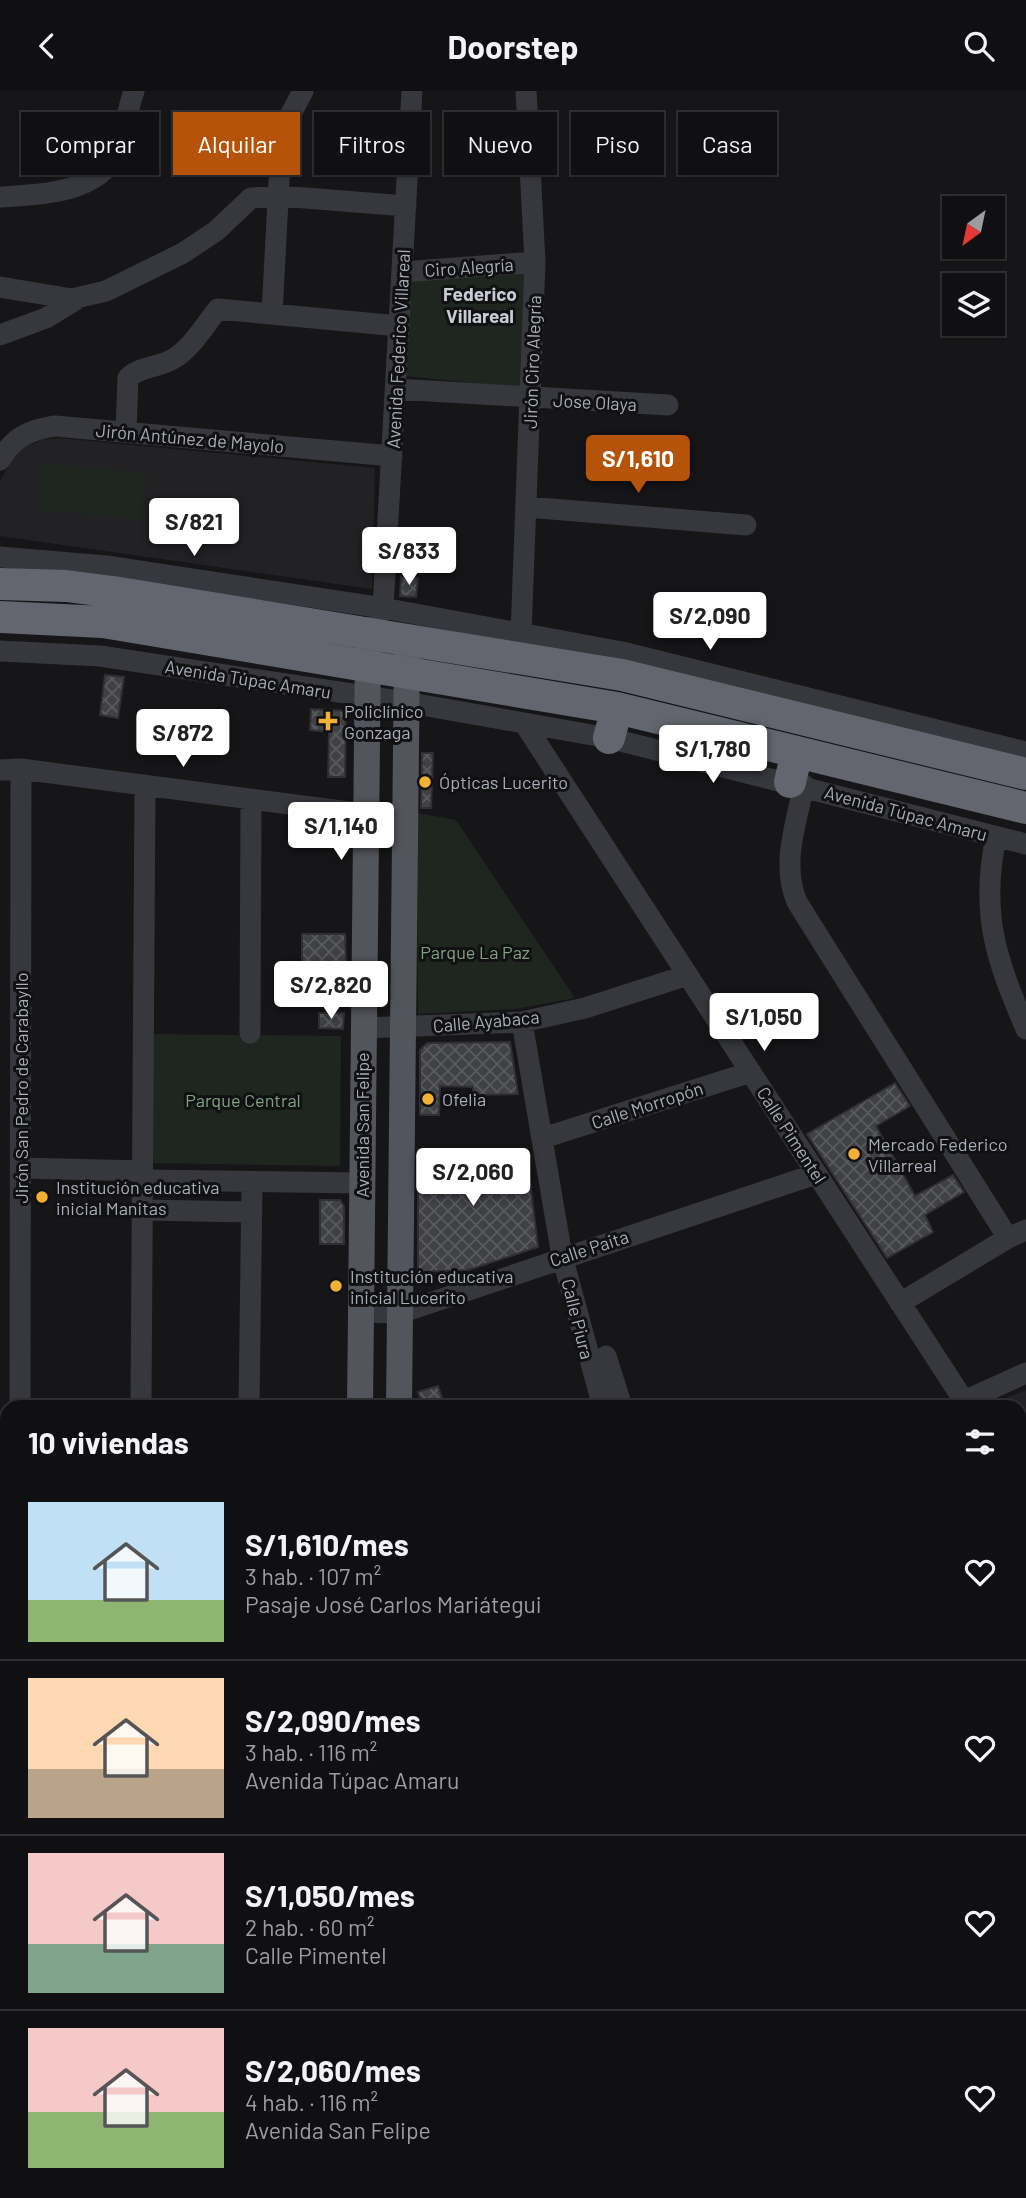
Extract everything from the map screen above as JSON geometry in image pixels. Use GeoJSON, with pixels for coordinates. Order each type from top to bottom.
{"type":"FeatureCollection","features":[{"type":"Feature","properties":{"kind":"highway"},"geometry":{"type":"LineString","coordinates":[[0,584],[66,586],[376,620],[408,639],[766,699],[919,737],[1026,774]]}},
{"type":"Feature","properties":{"kind":"highway","name":"Avenida Túpac Amaru"},"geometry":{"type":"LineString","coordinates":[[0,617],[103,622],[367,664],[405,687],[617,708],[797,773],[1026,808]]}},
{"type":"Feature","properties":{"kind":"highway"},"geometry":{"type":"LineString","coordinates":[[609,738],[617,708]]}},
{"type":"Feature","properties":{"kind":"main road","name":"Avenida San Felipe"},"geometry":{"type":"LineString","coordinates":[[360,1400],[366,696],[367,664],[376,620]]}},
{"type":"Feature","properties":{"kind":"main road"},"geometry":{"type":"LineString","coordinates":[[399,1400],[405,687],[408,639]]}},
{"type":"Feature","properties":{"kind":"street"},"geometry":{"type":"LineString","coordinates":[[0,197],[47,194],[76,185],[107,167],[116,155],[134,91]]}},
{"type":"Feature","properties":{"kind":"street"},"geometry":{"type":"LineString","coordinates":[[272,314],[281,143],[285,125],[303,91]]}},
{"type":"Feature","properties":{"kind":"street","name":"Avenida Federico Villareal"},"geometry":{"type":"LineString","coordinates":[[376,620],[393,456],[412,91]]}},
{"type":"Feature","properties":{"kind":"street","name":"Jirón Ciro Alegría"},"geometry":{"type":"LineString","coordinates":[[521,634],[535,262],[526,91]]}},
{"type":"Feature","properties":{"kind":"street"},"geometry":{"type":"LineString","coordinates":[[0,335],[46,318],[77,299],[118,286],[183,253],[216,231],[251,198],[280,196],[406,206]]}},
{"type":"Feature","properties":{"kind":"street","name":"Ciro Alegría"},"geometry":{"type":"LineString","coordinates":[[402,272],[535,262]]}},
{"type":"Feature","properties":{"kind":"street"},"geometry":{"type":"LineString","coordinates":[[0,286],[77,299]]}},
{"type":"Feature","properties":{"kind":"street"},"geometry":{"type":"LineString","coordinates":[[126,431],[128,378],[136,370],[176,358],[192,343],[218,309],[399,326]]}},
{"type":"Feature","properties":{"kind":"street","name":"Jose Olaya"},"geometry":{"type":"LineString","coordinates":[[396,389],[668,405]]}},
{"type":"Feature","properties":{"kind":"street","name":"Jirón Antúnez de Mayolo"},"geometry":{"type":"LineString","coordinates":[[0,460],[15,440],[31,429],[54,426],[393,456]]}},
{"type":"Feature","properties":{"kind":"street"},"geometry":{"type":"LineString","coordinates":[[527,507],[746,525]]}},
{"type":"Feature","properties":{"kind":"street"},"geometry":{"type":"LineString","coordinates":[[0,557],[106,566],[376,620],[521,634],[622,652],[766,699]]}},
{"type":"Feature","properties":{"kind":"street","name":"Avenida Túpac Amaru"},"geometry":{"type":"LineString","coordinates":[[0,651],[100,656],[366,696],[405,687],[524,723],[797,773],[996,837],[1026,844]]}},
{"type":"Feature","properties":{"kind":"street","name":"Calle Pimentel"},"geometry":{"type":"LineString","coordinates":[[524,723],[963,1400]]}},
{"type":"Feature","properties":{"kind":"street"},"geometry":{"type":"LineString","coordinates":[[919,737],[1026,752]]}},
{"type":"Feature","properties":{"kind":"street"},"geometry":{"type":"LineString","coordinates":[[10,770],[365,814]]}},
{"type":"Feature","properties":{"kind":"street","name":"Jirón San Pedro de Carabayllo"},"geometry":{"type":"LineString","coordinates":[[10,770],[20,1168],[10,1238],[10,1350],[19,1400]]}},
{"type":"Feature","properties":{"kind":"street"},"geometry":{"type":"LineString","coordinates":[[797,773],[789,859],[789,882],[797,902],[1017,1234],[900,1303]]}},
{"type":"Feature","properties":{"kind":"street"},"geometry":{"type":"LineString","coordinates":[[141,1400],[145,785]]}},
{"type":"Feature","properties":{"kind":"street"},"geometry":{"type":"LineString","coordinates":[[250,1033],[251,799]]}},
{"type":"Feature","properties":{"kind":"street"},"geometry":{"type":"LineString","coordinates":[[996,837],[989,869],[992,932],[1000,969],[1026,1029]]}},
{"type":"Feature","properties":{"kind":"street","name":"Calle Ayabaca"},"geometry":{"type":"LineString","coordinates":[[363,1028],[522,1022],[585,1008],[688,975]]}},
{"type":"Feature","properties":{"kind":"street","name":"Calle Piura"},"geometry":{"type":"LineString","coordinates":[[522,1022],[562,1256],[601,1400]]}},
{"type":"Feature","properties":{"kind":"street","name":"Calle Morropón"},"geometry":{"type":"LineString","coordinates":[[543,1137],[751,1072]]}},
{"type":"Feature","properties":{"kind":"street"},"geometry":{"type":"LineString","coordinates":[[20,1168],[252,1182],[362,1183]]}},
{"type":"Feature","properties":{"kind":"street","name":"Calle Paita"},"geometry":{"type":"LineString","coordinates":[[361,1312],[400,1313],[562,1256],[817,1174]]}},
{"type":"Feature","properties":{"kind":"street"},"geometry":{"type":"LineString","coordinates":[[249,1400],[252,1182]]}},
{"type":"Feature","properties":{"kind":"street"},"geometry":{"type":"LineString","coordinates":[[143,1210],[252,1212]]}},
{"type":"Feature","properties":{"kind":"street"},"geometry":{"type":"LineString","coordinates":[[606,1356],[620,1400]]}},
{"type":"Feature","properties":{"kind":"street"},"geometry":{"type":"LineString","coordinates":[[974,1400],[1026,1373]]}},
{"type":"Feature","properties":{"kind":"shaded area"},"geometry":{"type":"Polygon","coordinates":[[[58,438],[375,468],[372,589],[0,536],[0,481],[11,462],[24,447],[42,440],[58,438]]]}},
{"type":"Feature","properties":{"kind":"shaded area"},"geometry":{"type":"Polygon","coordinates":[[[1026,1390],[1026,1400],[1002,1400],[1026,1390]]]}},
{"type":"Feature","properties":{"kind":"green space"},"geometry":{"type":"Polygon","coordinates":[[[526,271],[522,388],[405,376],[410,280],[526,271]]]}},
{"type":"Feature","properties":{"kind":"green space"},"geometry":{"type":"Polygon","coordinates":[[[44,463],[146,473],[142,520],[40,509],[44,463]]]}},
{"type":"Feature","properties":{"kind":"green space","name":"Parque La Paz"},"geometry":{"type":"Polygon","coordinates":[[[417,813],[456,820],[575,998],[516,1009],[418,1014],[417,813]]]}},
{"type":"Feature","properties":{"kind":"green space","name":"Parque Central"},"geometry":{"type":"Polygon","coordinates":[[[146,1034],[341,1036],[340,1166],[145,1163],[146,1034]]]}},
{"type":"Feature","properties":{"kind":"building"},"geometry":{"type":"Polygon","coordinates":[[[401,577],[418,578],[416,597],[400,596],[401,577]]]}},
{"type":"Feature","properties":{"kind":"building"},"geometry":{"type":"Polygon","coordinates":[[[105,675],[124,677],[118,718],[100,715],[105,675]]]}},
{"type":"Feature","properties":{"kind":"building"},"geometry":{"type":"Polygon","coordinates":[[[311,709],[346,711],[345,777],[328,777],[329,732],[310,730],[311,709]]]}},
{"type":"Feature","properties":{"kind":"building"},"geometry":{"type":"Polygon","coordinates":[[[422,753],[433,753],[431,808],[421,808],[422,753]]]}},
{"type":"Feature","properties":{"kind":"building"},"geometry":{"type":"Polygon","coordinates":[[[302,934],[345,934],[346,966],[302,967],[302,934]]]}},
{"type":"Feature","properties":{"kind":"building"},"geometry":{"type":"Polygon","coordinates":[[[319,1013],[344,1013],[343,1029],[319,1028],[319,1013]]]}},
{"type":"Feature","properties":{"kind":"building"},"geometry":{"type":"Polygon","coordinates":[[[510,1042],[518,1094],[473,1095],[473,1087],[440,1086],[439,1115],[420,1115],[420,1050],[427,1043],[510,1042]]]}},
{"type":"Feature","properties":{"kind":"building","name":"Mercado Federico Villarreal"},"geometry":{"type":"Polygon","coordinates":[[[895,1083],[910,1106],[876,1126],[915,1196],[953,1175],[964,1192],[925,1215],[933,1232],[887,1258],[807,1134],[895,1083]]]}},
{"type":"Feature","properties":{"kind":"building"},"geometry":{"type":"Polygon","coordinates":[[[418,1149],[526,1149],[538,1247],[468,1270],[418,1272],[418,1149]]]}},
{"type":"Feature","properties":{"kind":"building"},"geometry":{"type":"Polygon","coordinates":[[[320,1200],[340,1200],[344,1206],[344,1244],[320,1244],[320,1200]]]}},
{"type":"Feature","properties":{"kind":"building"},"geometry":{"type":"Polygon","coordinates":[[[438,1386],[443,1400],[421,1400],[418,1392],[438,1386]]]}},
{"type":"Feature","properties":{"kind":"place","name":"Policlínico Gonzaga"},"geometry":{"type":"Point","coordinates":[328,721]}},
{"type":"Feature","properties":{"kind":"place","name":"Ópticas Lucerito"},"geometry":{"type":"Point","coordinates":[425,782]}},
{"type":"Feature","properties":{"kind":"place","name":"Ofelia"},"geometry":{"type":"Point","coordinates":[428,1099]}},
{"type":"Feature","properties":{"kind":"place","name":"Mercado Federico Villarreal"},"geometry":{"type":"Point","coordinates":[854,1154]}},
{"type":"Feature","properties":{"kind":"place","name":"Institución educativa inicial Manitas"},"geometry":{"type":"Point","coordinates":[42,1197]}},
{"type":"Feature","properties":{"kind":"place","name":"Institución educativa inicial Lucerito"},"geometry":{"type":"Point","coordinates":[336,1286]}},
{"type":"Feature","properties":{"kind":"district","name":"Federico Villareal"},"geometry":{"type":"Point","coordinates":[480,304]}}]}
